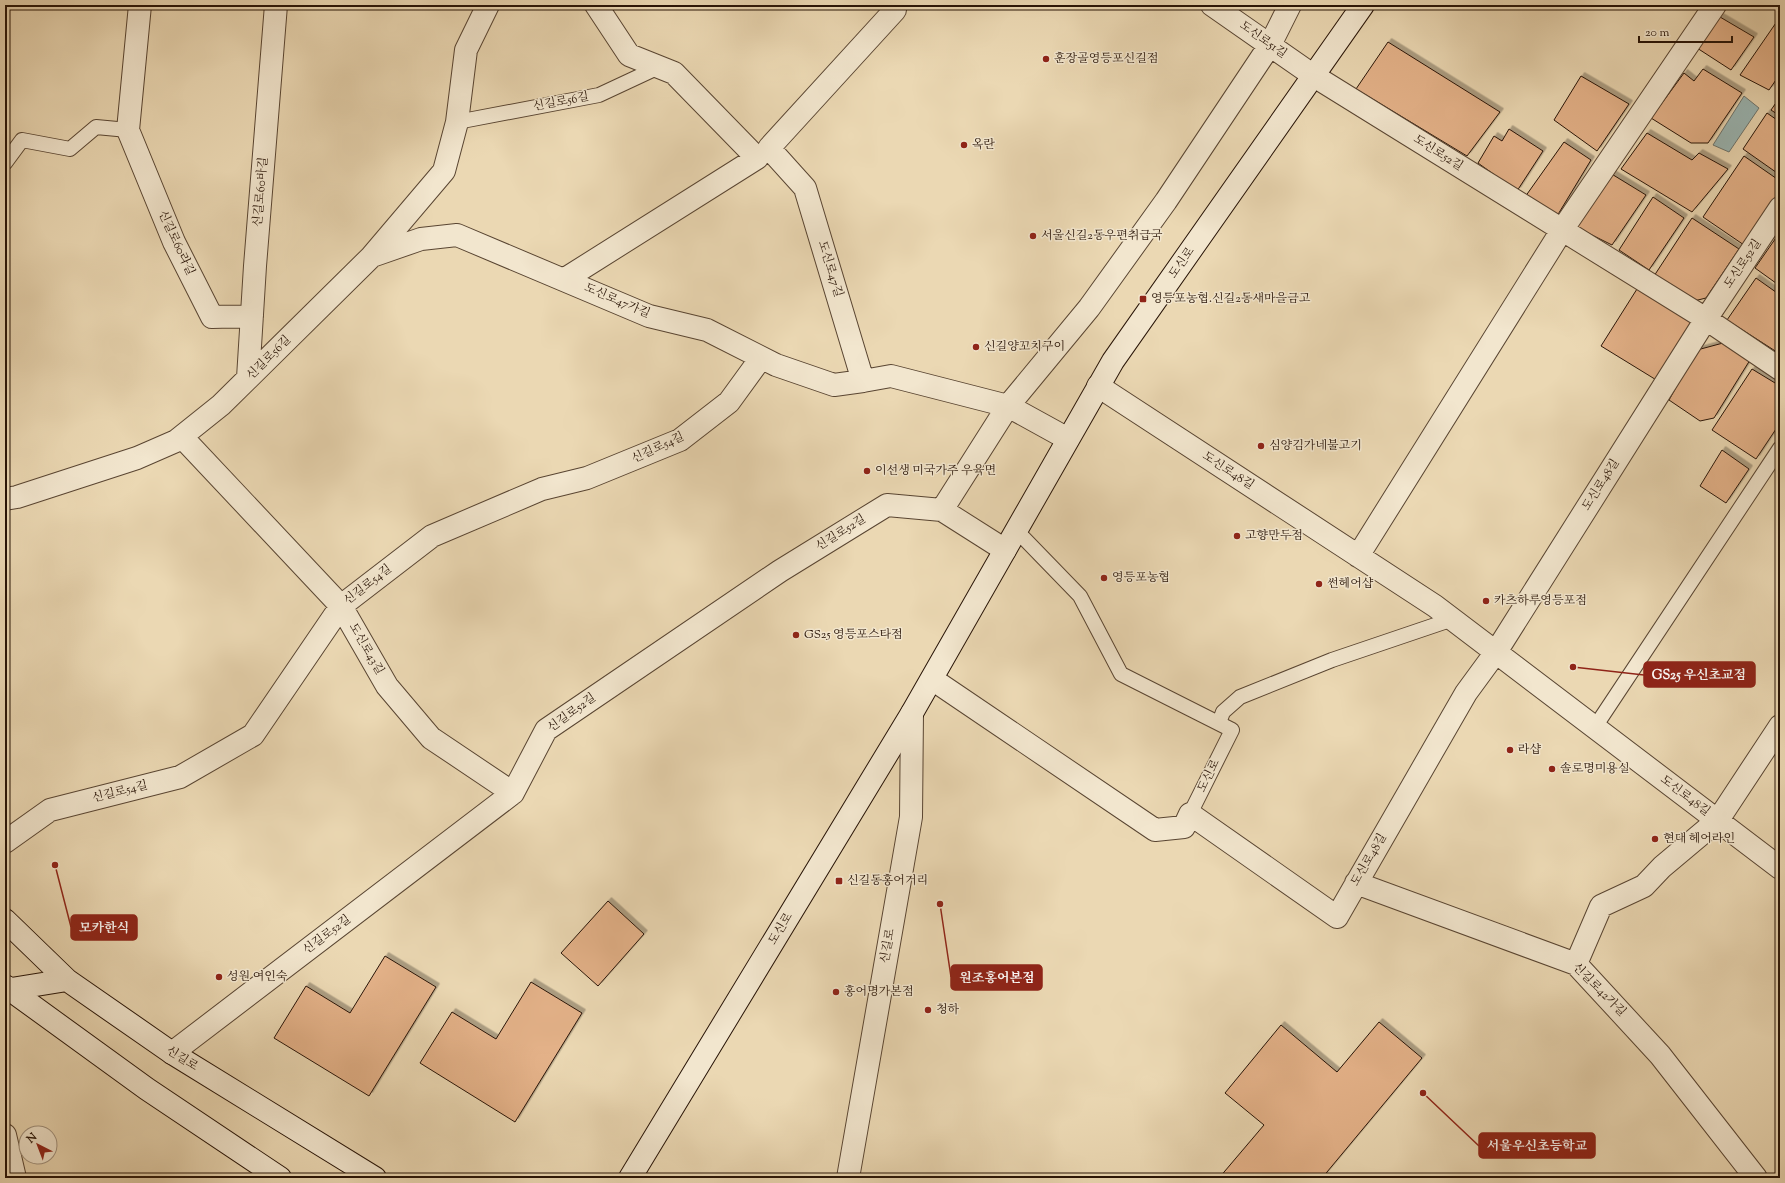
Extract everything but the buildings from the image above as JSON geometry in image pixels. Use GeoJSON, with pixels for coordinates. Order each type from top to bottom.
{"type":"FeatureCollection","features":[{"type":"Feature","properties":{"kind":"street","name":"신길로60라길"},"geometry":{"type":"LineString","coordinates":[[140,5],[128,130],[174,242],[212,317],[252,316]]}},
{"type":"Feature","properties":{"kind":"street","name":"신길로60바길"},"geometry":{"type":"LineString","coordinates":[[248,378],[276,5]]}},
{"type":"Feature","properties":{"kind":"street","name":"신길로56길"},"geometry":{"type":"LineString","coordinates":[[5,499],[17,497],[137,458],[176,441],[221,405],[371,257],[444,171],[457,122],[466,50],[488,5]]}},
{"type":"Feature","properties":{"kind":"street"},"geometry":{"type":"LineString","coordinates":[[565,279],[757,158],[674,73],[629,55],[596,5]]}},
{"type":"Feature","properties":{"kind":"street","name":"도신로47길"},"geometry":{"type":"LineString","coordinates":[[863,381],[805,188],[769,148],[896,10],[890,5]]}},
{"type":"Feature","properties":{"kind":"street","name":"도신로51길"},"geometry":{"type":"LineString","coordinates":[[1212,5],[1314,76]]}},
{"type":"Feature","properties":{"kind":"street"},"geometry":{"type":"LineString","coordinates":[[942,510],[1008,406],[1089,308],[1166,201],[1270,45],[1290,5]]}},
{"type":"Feature","properties":{"kind":"street","name":"도신로"},"geometry":{"type":"LineString","coordinates":[[630,1178],[912,713],[1113,361],[1364,5]]}},
{"type":"Feature","properties":{"kind":"street"},"geometry":{"type":"LineString","coordinates":[[1358,556],[1562,230],[1715,5]]}},
{"type":"Feature","properties":{"kind":"street","name":"도신로52길"},"geometry":{"type":"LineString","coordinates":[[1314,76],[1706,319],[1780,369]]}},
{"type":"Feature","properties":{"kind":"street","name":"도신로52길"},"geometry":{"type":"LineString","coordinates":[[1706,319],[1780,208]]}},
{"type":"Feature","properties":{"kind":"street","name":"도신로47가길"},"geometry":{"type":"LineString","coordinates":[[371,257],[421,238],[457,235],[565,279],[650,316],[707,330],[776,365],[834,385],[863,381]]}},
{"type":"Feature","properties":{"kind":"street","name":"도신로48길"},"geometry":{"type":"LineString","coordinates":[[1190,814],[1337,917],[1466,693],[1496,652],[1706,319]]}},
{"type":"Feature","properties":{"kind":"street","name":"신길로54길"},"geometry":{"type":"LineString","coordinates":[[5,842],[50,810],[180,778],[253,735],[341,606],[432,536],[542,489],[587,478],[680,440],[729,402],[761,358]]}},
{"type":"Feature","properties":{"kind":"street"},"geometry":{"type":"LineString","coordinates":[[863,381],[891,376],[1008,406],[1068,439]]}},
{"type":"Feature","properties":{"kind":"street","name":"도신로48길"},"geometry":{"type":"LineString","coordinates":[[1098,386],[1453,619],[1780,868]]}},
{"type":"Feature","properties":{"kind":"street","name":"도신로43길"},"geometry":{"type":"LineString","coordinates":[[182,436],[341,606],[387,686],[431,738],[514,794]]}},
{"type":"Feature","properties":{"kind":"street","name":"신길로52길"},"geometry":{"type":"LineString","coordinates":[[172,1053],[514,794],[546,730],[780,570],[887,505],[942,510],[1005,550]]}},
{"type":"Feature","properties":{"kind":"street","name":"도신로"},"geometry":{"type":"LineString","coordinates":[[932,679],[1155,830],[1184,827],[1190,814]]}},
{"type":"Feature","properties":{"kind":"street","name":"신길로"},"geometry":{"type":"LineString","coordinates":[[848,1178],[911,817],[912,713]]}},
{"type":"Feature","properties":{"kind":"street","name":"도신로48길"},"geometry":{"type":"LineString","coordinates":[[1576,964],[1601,906],[1644,886],[1662,867],[1718,820],[1780,726]]}},
{"type":"Feature","properties":{"kind":"street","name":"신길로42가길"},"geometry":{"type":"LineString","coordinates":[[1356,883],[1576,964],[1660,1054],[1756,1178]]}},
{"type":"Feature","properties":{"kind":"street","name":"신길로"},"geometry":{"type":"LineString","coordinates":[[5,920],[67,980],[172,1053],[375,1178]]}},
{"type":"Feature","properties":{"kind":"street"},"geometry":{"type":"LineString","coordinates":[[6,988],[67,980]]}},
{"type":"Feature","properties":{"kind":"street"},"geometry":{"type":"LineString","coordinates":[[6,988],[147,1089],[280,1178]]}},
{"type":"Feature","properties":{"kind":"street"},"geometry":{"type":"LineString","coordinates":[[5,1135],[15,1178]]}},
{"type":"Feature","properties":{"kind":"lane","name":"신길로56길"},"geometry":{"type":"LineString","coordinates":[[457,122],[599,95],[659,67]]}},
{"type":"Feature","properties":{"kind":"lane"},"geometry":{"type":"LineString","coordinates":[[5,163],[22,140],[70,149],[96,126],[128,130]]}},
{"type":"Feature","properties":{"kind":"lane"},"geometry":{"type":"LineString","coordinates":[[1596,727],[1780,448]]}},
{"type":"Feature","properties":{"kind":"lane","name":"도신로"},"geometry":{"type":"LineString","coordinates":[[1016,530],[1080,596],[1121,674],[1232,730],[1190,814]]}},
{"type":"Feature","properties":{"kind":"lane"},"geometry":{"type":"LineString","coordinates":[[1219,723],[1223,712],[1240,697],[1332,660],[1453,619]]}},
{"type":"Feature","properties":{"kind":"water"},"geometry":{"type":"Polygon","coordinates":[[[1744,96],[1759,108],[1729,152],[1713,145],[1744,96]]]}},
{"type":"Feature","properties":{"kind":"place","name":"훈장골영등포신길점"},"geometry":{"type":"Point","coordinates":[1046,59]}},
{"type":"Feature","properties":{"kind":"place","name":"옥란"},"geometry":{"type":"Point","coordinates":[964,145]}},
{"type":"Feature","properties":{"kind":"place","name":"서울신길2동우편취급국"},"geometry":{"type":"Point","coordinates":[1033,236]}},
{"type":"Feature","properties":{"kind":"place","name":"영등포농협.신길2동새마을금고"},"geometry":{"type":"Point","coordinates":[1143,299]}},
{"type":"Feature","properties":{"kind":"place","name":"신길양꼬치구이"},"geometry":{"type":"Point","coordinates":[976,347]}},
{"type":"Feature","properties":{"kind":"place","name":"심양김가네불고기"},"geometry":{"type":"Point","coordinates":[1261,446]}},
{"type":"Feature","properties":{"kind":"place","name":"이선생 미국가주 우육면"},"geometry":{"type":"Point","coordinates":[867,471]}},
{"type":"Feature","properties":{"kind":"place","name":"고향만두점"},"geometry":{"type":"Point","coordinates":[1237,536]}},
{"type":"Feature","properties":{"kind":"place","name":"영등포농협"},"geometry":{"type":"Point","coordinates":[1104,578]}},
{"type":"Feature","properties":{"kind":"place","name":"썬헤어샵"},"geometry":{"type":"Point","coordinates":[1319,584]}},
{"type":"Feature","properties":{"kind":"place","name":"카츠하루영등포점"},"geometry":{"type":"Point","coordinates":[1486,601]}},
{"type":"Feature","properties":{"kind":"place","name":"GS25 영등포스타점"},"geometry":{"type":"Point","coordinates":[796,635]}},
{"type":"Feature","properties":{"kind":"place","name":"GS25 우신초교점"},"geometry":{"type":"Point","coordinates":[1573,667]}},
{"type":"Feature","properties":{"kind":"place","name":"라샵"},"geometry":{"type":"Point","coordinates":[1510,750]}},
{"type":"Feature","properties":{"kind":"place","name":"솔로명미용실"},"geometry":{"type":"Point","coordinates":[1552,769]}},
{"type":"Feature","properties":{"kind":"place","name":"현대 헤어라인"},"geometry":{"type":"Point","coordinates":[1655,839]}},
{"type":"Feature","properties":{"kind":"place","name":"모카한식"},"geometry":{"type":"Point","coordinates":[55,865]}},
{"type":"Feature","properties":{"kind":"place","name":"신길동홍어거리"},"geometry":{"type":"Point","coordinates":[839,881]}},
{"type":"Feature","properties":{"kind":"place","name":"원조홍어본점"},"geometry":{"type":"Point","coordinates":[940,904]}},
{"type":"Feature","properties":{"kind":"place","name":"성원 여인숙"},"geometry":{"type":"Point","coordinates":[219,977]}},
{"type":"Feature","properties":{"kind":"place","name":"홍어명가본점"},"geometry":{"type":"Point","coordinates":[836,992]}},
{"type":"Feature","properties":{"kind":"place","name":"청하"},"geometry":{"type":"Point","coordinates":[928,1010]}},
{"type":"Feature","properties":{"kind":"place","name":"서울우신초등학교"},"geometry":{"type":"Point","coordinates":[1423,1093]}}]}
